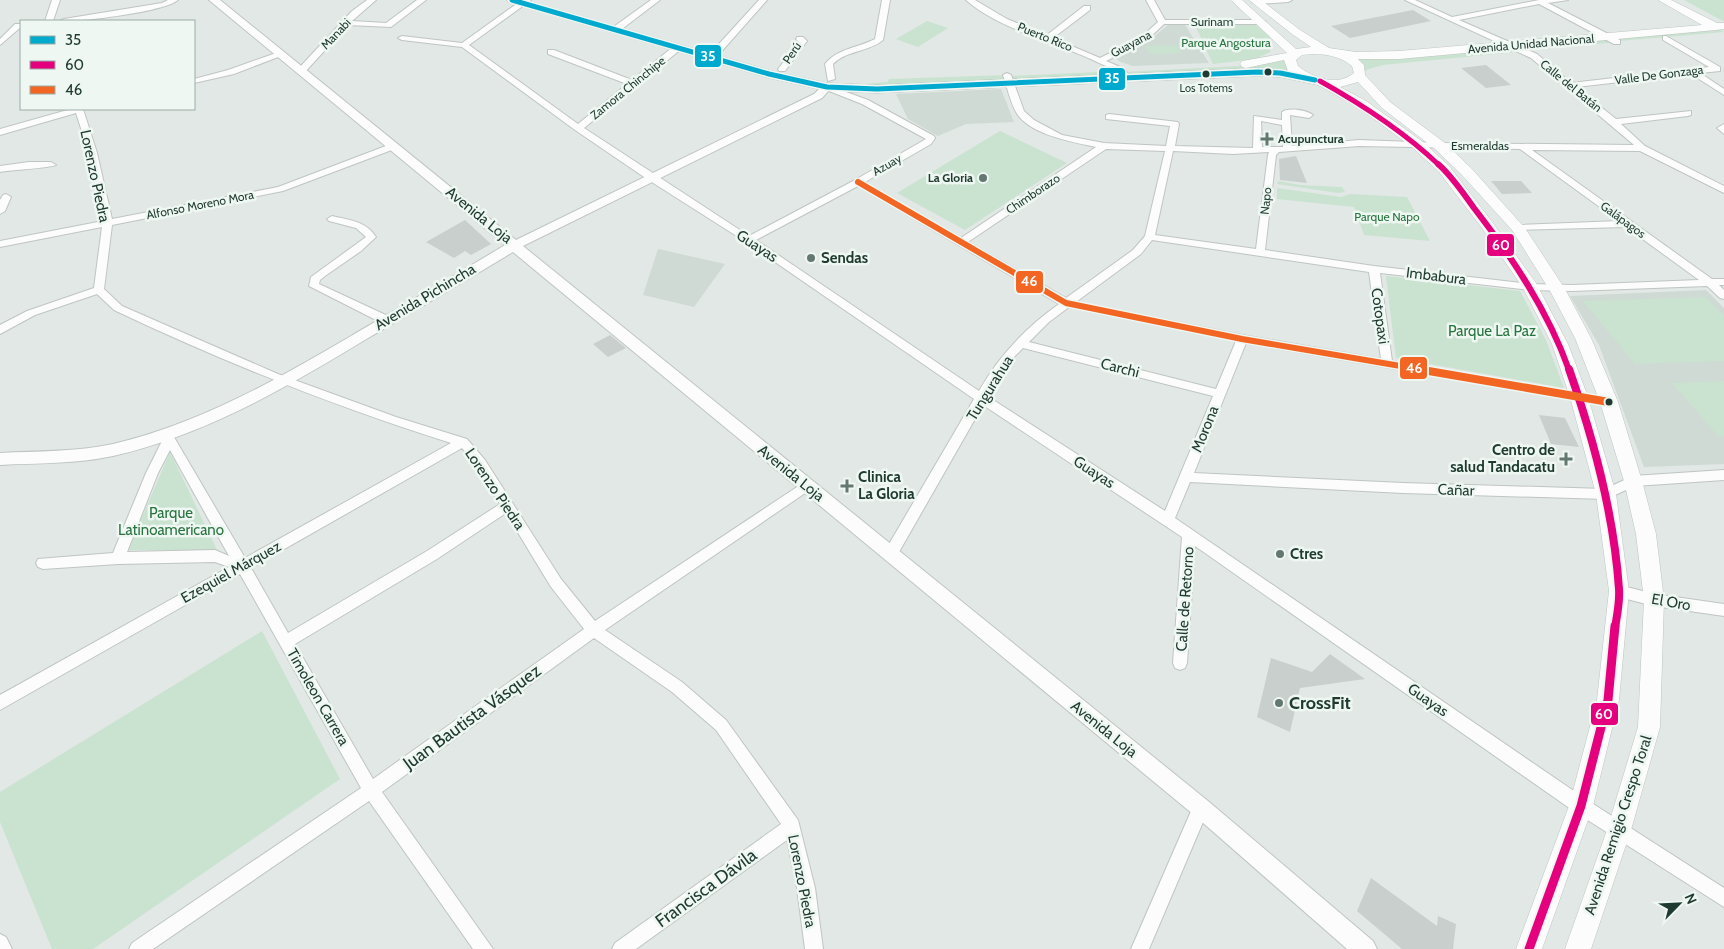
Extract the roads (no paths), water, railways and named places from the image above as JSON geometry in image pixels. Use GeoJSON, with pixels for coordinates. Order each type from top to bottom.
{"type":"FeatureCollection","features":[{"type":"Feature","properties":{"kind":"main road"},"geometry":{"type":"LineString","coordinates":[[544,0],[677,48],[782,69],[829,83],[1258,72],[1280,73],[1317,81],[1344,83],[1366,72]]}},
{"type":"Feature","properties":{"kind":"main road"},"geometry":{"type":"LineString","coordinates":[[1236,0],[1262,22],[1294,55]]}},
{"type":"Feature","properties":{"kind":"main road"},"geometry":{"type":"LineString","coordinates":[[1663,0],[1722,28]]}},
{"type":"Feature","properties":{"kind":"main road"},"geometry":{"type":"LineString","coordinates":[[1678,0],[1722,28]]}},
{"type":"Feature","properties":{"kind":"main road"},"geometry":{"type":"LineString","coordinates":[[520,1],[620,27],[714,55],[829,83],[877,89],[1009,79]]}},
{"type":"Feature","properties":{"kind":"main road"},"geometry":{"type":"LineString","coordinates":[[1255,1],[1296,32],[1332,52]]}},
{"type":"Feature","properties":{"kind":"main road","name":"Avenida Unidad Nacional"},"geometry":{"type":"LineString","coordinates":[[1613,39],[1666,38],[1722,28]]}},
{"type":"Feature","properties":{"kind":"main road","name":"Avenida Unidad Nacional"},"geometry":{"type":"LineString","coordinates":[[1366,72],[1520,49],[1722,28]]}},
{"type":"Feature","properties":{"kind":"main road","name":"Avenida Unidad Nacional"},"geometry":{"type":"LineString","coordinates":[[1294,55],[1308,50],[1374,56],[1520,49]]}},
{"type":"Feature","properties":{"kind":"main road","name":"Avenida Remigio Crespo Toral"},"geometry":{"type":"LineString","coordinates":[[1332,52],[1353,61],[1360,70],[1366,72],[1386,105],[1440,146],[1466,171],[1518,228],[1557,289],[1583,338],[1609,402],[1633,481],[1646,534],[1654,600],[1649,727],[1619,830],[1578,949]]}},
{"type":"Feature","properties":{"kind":"main road"},"geometry":{"type":"LineString","coordinates":[[1124,75],[1241,65],[1294,55]]}},
{"type":"Feature","properties":{"kind":"main road"},"geometry":{"type":"LineString","coordinates":[[1294,55],[1290,59],[1292,68],[1305,77],[1317,81],[1362,104],[1418,145],[1444,169],[1487,224],[1530,287],[1560,344],[1579,397],[1606,494],[1619,591],[1608,700],[1582,806],[1529,949]]}},
{"type":"Feature","properties":{"kind":"street"},"geometry":{"type":"LineString","coordinates":[[50,20],[56,0]]}},
{"type":"Feature","properties":{"kind":"street"},"geometry":{"type":"LineString","coordinates":[[70,20],[164,5],[174,0]]}},
{"type":"Feature","properties":{"kind":"street","name":"Avenida Loja"},"geometry":{"type":"LineString","coordinates":[[214,0],[302,70],[806,486],[877,542],[890,555],[1201,808],[1365,949]]}},
{"type":"Feature","properties":{"kind":"street","name":"Manabi"},"geometry":{"type":"LineString","coordinates":[[302,70],[346,23],[372,0]]}},
{"type":"Feature","properties":{"kind":"street"},"geometry":{"type":"LineString","coordinates":[[346,23],[388,25],[422,0]]}},
{"type":"Feature","properties":{"kind":"street"},"geometry":{"type":"LineString","coordinates":[[620,27],[656,0]]}},
{"type":"Feature","properties":{"kind":"street"},"geometry":{"type":"LineString","coordinates":[[714,55],[763,0]]}},
{"type":"Feature","properties":{"kind":"street"},"geometry":{"type":"LineString","coordinates":[[829,83],[829,64],[836,56],[844,51],[872,44],[879,40],[886,0]]}},
{"type":"Feature","properties":{"kind":"street","name":"Puerto Rico"},"geometry":{"type":"LineString","coordinates":[[970,0],[1004,21],[1101,60],[1124,75]]}},
{"type":"Feature","properties":{"kind":"street","name":"Guayana"},"geometry":{"type":"LineString","coordinates":[[1101,60],[1142,41],[1155,32],[1162,22],[1150,0]]}},
{"type":"Feature","properties":{"kind":"street"},"geometry":{"type":"LineString","coordinates":[[1255,1],[1288,0]]}},
{"type":"Feature","properties":{"kind":"street","name":"Calle del Batán"},"geometry":{"type":"LineString","coordinates":[[1408,0],[1520,49],[1571,85],[1642,148],[1724,190]]}},
{"type":"Feature","properties":{"kind":"street"},"geometry":{"type":"LineString","coordinates":[[1451,19],[1538,1],[1564,0]]}},
{"type":"Feature","properties":{"kind":"street"},"geometry":{"type":"LineString","coordinates":[[402,38],[464,45],[520,1]]}},
{"type":"Feature","properties":{"kind":"street"},"geometry":{"type":"LineString","coordinates":[[1538,1],[1613,39]]}},
{"type":"Feature","properties":{"kind":"street"},"geometry":{"type":"LineString","coordinates":[[1048,38],[1087,8]]}},
{"type":"Feature","properties":{"kind":"street","name":"Surinam"},"geometry":{"type":"LineString","coordinates":[[1162,22],[1262,22]]}},
{"type":"Feature","properties":{"kind":"street"},"geometry":{"type":"LineString","coordinates":[[0,27],[20,26]]}},
{"type":"Feature","properties":{"kind":"street"},"geometry":{"type":"LineString","coordinates":[[0,43],[20,26]]}},
{"type":"Feature","properties":{"kind":"street","name":"Valle De Gonzaga"},"geometry":{"type":"LineString","coordinates":[[1666,38],[1721,70]]}},
{"type":"Feature","properties":{"kind":"street","name":"Perú"},"geometry":{"type":"LineString","coordinates":[[782,69],[803,41],[800,39]]}},
{"type":"Feature","properties":{"kind":"street","name":"Guayas"},"geometry":{"type":"LineString","coordinates":[[464,45],[578,128],[650,177],[749,240],[981,398],[1168,520],[1582,806],[1724,898]]}},
{"type":"Feature","properties":{"kind":"street","name":"Zamora Chinchipe"},"geometry":{"type":"LineString","coordinates":[[578,128],[677,48]]}},
{"type":"Feature","properties":{"kind":"street"},"geometry":{"type":"LineString","coordinates":[[551,52],[634,84]]}},
{"type":"Feature","properties":{"kind":"street"},"geometry":{"type":"LineString","coordinates":[[195,81],[231,72],[282,54]]}},
{"type":"Feature","properties":{"kind":"street","name":"Valle De Gonzaga"},"geometry":{"type":"LineString","coordinates":[[1571,85],[1721,70]]}},
{"type":"Feature","properties":{"kind":"street"},"geometry":{"type":"LineString","coordinates":[[1693,72],[1724,93]]}},
{"type":"Feature","properties":{"kind":"street","name":"Esmeraldas"},"geometry":{"type":"LineString","coordinates":[[1009,79],[1020,112],[1031,122],[1059,137],[1104,146],[1277,150],[1358,143],[1440,146],[1642,148]]}},
{"type":"Feature","properties":{"kind":"street","name":"Azuay"},"geometry":{"type":"LineString","coordinates":[[749,240],[858,182],[928,142],[931,138],[929,135],[829,83]]}},
{"type":"Feature","properties":{"kind":"street","name":"Avenida Pichincha"},"geometry":{"type":"LineString","coordinates":[[0,460],[82,454],[112,450],[168,438],[286,381],[515,245],[818,96],[829,83]]}},
{"type":"Feature","properties":{"kind":"street"},"geometry":{"type":"LineString","coordinates":[[865,102],[877,89]]}},
{"type":"Feature","properties":{"kind":"street"},"geometry":{"type":"LineString","coordinates":[[0,132],[76,110]]}},
{"type":"Feature","properties":{"kind":"street","name":"Lorenzo Piedra"},"geometry":{"type":"LineString","coordinates":[[79,110],[93,153],[108,222],[99,290],[118,308],[180,337],[286,381],[392,420],[463,442],[481,463],[556,583],[594,630],[677,687],[721,725],[792,826],[806,888],[814,949]]}},
{"type":"Feature","properties":{"kind":"street"},"geometry":{"type":"LineString","coordinates":[[1288,149],[1286,112],[1309,115]]}},
{"type":"Feature","properties":{"kind":"street"},"geometry":{"type":"LineString","coordinates":[[1614,122],[1688,113]]}},
{"type":"Feature","properties":{"kind":"street"},"geometry":{"type":"LineString","coordinates":[[1109,117],[1175,124],[1150,237]]}},
{"type":"Feature","properties":{"kind":"street"},"geometry":{"type":"LineString","coordinates":[[1258,150],[1257,118],[1286,123]]}},
{"type":"Feature","properties":{"kind":"street","name":"Alfonso Moreno Mora"},"geometry":{"type":"LineString","coordinates":[[0,244],[280,189],[394,146]]}},
{"type":"Feature","properties":{"kind":"street","name":"Chimborazo"},"geometry":{"type":"LineString","coordinates":[[962,242],[1104,146]]}},
{"type":"Feature","properties":{"kind":"street","name":"Galápagos"},"geometry":{"type":"LineString","coordinates":[[1521,146],[1710,283],[1724,296]]}},
{"type":"Feature","properties":{"kind":"street","name":"Napo"},"geometry":{"type":"LineString","coordinates":[[1260,254],[1272,154],[1277,150]]}},
{"type":"Feature","properties":{"kind":"street"},"geometry":{"type":"LineString","coordinates":[[0,169],[29,165],[51,165]]}},
{"type":"Feature","properties":{"kind":"street"},"geometry":{"type":"LineString","coordinates":[[858,182],[1066,303],[1242,339],[1609,402]]}},
{"type":"Feature","properties":{"kind":"street"},"geometry":{"type":"LineString","coordinates":[[0,211],[6,197]]}},
{"type":"Feature","properties":{"kind":"street"},"geometry":{"type":"LineString","coordinates":[[332,219],[358,226],[369,232],[371,237],[364,244],[324,270],[315,279],[314,286],[386,320]]}},
{"type":"Feature","properties":{"kind":"street"},"geometry":{"type":"LineString","coordinates":[[1518,228],[1629,224]]}},
{"type":"Feature","properties":{"kind":"street","name":"Imbabura"},"geometry":{"type":"LineString","coordinates":[[1150,237],[1260,254],[1530,287],[1557,289],[1724,282]]}},
{"type":"Feature","properties":{"kind":"street","name":"Tungurahua"},"geometry":{"type":"LineString","coordinates":[[890,555],[1004,360],[1020,343],[1066,303],[1137,252],[1150,237]]}},
{"type":"Feature","properties":{"kind":"street","name":"Cotopaxi"},"geometry":{"type":"LineString","coordinates":[[1374,269],[1387,364]]}},
{"type":"Feature","properties":{"kind":"street"},"geometry":{"type":"LineString","coordinates":[[0,330],[31,313],[99,290]]}},
{"type":"Feature","properties":{"kind":"street","name":"Morona"},"geometry":{"type":"LineString","coordinates":[[1168,520],[1242,339]]}},
{"type":"Feature","properties":{"kind":"street","name":"Carchi"},"geometry":{"type":"LineString","coordinates":[[1020,343],[1219,394]]}},
{"type":"Feature","properties":{"kind":"street"},"geometry":{"type":"LineString","coordinates":[[118,558],[152,472],[168,438]]}},
{"type":"Feature","properties":{"kind":"street","name":"Timoleon Carrera"},"geometry":{"type":"LineString","coordinates":[[168,438],[287,641],[370,790],[484,949]]}},
{"type":"Feature","properties":{"kind":"street","name":"Ezequiel Márquez"},"geometry":{"type":"LineString","coordinates":[[0,703],[463,442]]}},
{"type":"Feature","properties":{"kind":"street","name":"Cañar"},"geometry":{"type":"LineString","coordinates":[[1185,477],[1403,488],[1606,494],[1633,481],[1724,475]]}},
{"type":"Feature","properties":{"kind":"street","name":"Juan Bautista Vásquez"},"geometry":{"type":"LineString","coordinates":[[138,949],[370,790],[594,630],[806,486]]}},
{"type":"Feature","properties":{"kind":"street"},"geometry":{"type":"LineString","coordinates":[[287,641],[432,555],[508,505]]}},
{"type":"Feature","properties":{"kind":"street","name":"Calle de Retorno"},"geometry":{"type":"LineString","coordinates":[[1180,663],[1189,536]]}},
{"type":"Feature","properties":{"kind":"street"},"geometry":{"type":"LineString","coordinates":[[43,563],[118,558],[216,556],[242,566]]}},
{"type":"Feature","properties":{"kind":"street","name":"El Oro"},"geometry":{"type":"LineString","coordinates":[[1619,591],[1654,600],[1724,610]]}},
{"type":"Feature","properties":{"kind":"street"},"geometry":{"type":"LineString","coordinates":[[1140,949],[1201,808]]}},
{"type":"Feature","properties":{"kind":"street","name":"Francisca Dávila"},"geometry":{"type":"LineString","coordinates":[[621,949],[792,826]]}},
{"type":"Feature","properties":{"kind":"street"},"geometry":{"type":"LineString","coordinates":[[0,943],[3,949]]}},
{"type":"Feature","properties":{"kind":"place","name":"Los Totems"},"geometry":{"type":"Point","coordinates":[1206,74]}},
{"type":"Feature","properties":{"kind":"place","name":"Acupunctura"},"geometry":{"type":"Point","coordinates":[1267,139]}},
{"type":"Feature","properties":{"kind":"place","name":"La Gloria"},"geometry":{"type":"Point","coordinates":[983,178]}},
{"type":"Feature","properties":{"kind":"place","name":"Sendas"},"geometry":{"type":"Point","coordinates":[811,258]}},
{"type":"Feature","properties":{"kind":"place","name":"Centro de salud Tandacatu"},"geometry":{"type":"Point","coordinates":[1566,459]}},
{"type":"Feature","properties":{"kind":"place","name":"Clinica La Gloria"},"geometry":{"type":"Point","coordinates":[847,486]}},
{"type":"Feature","properties":{"kind":"place","name":"Ctres"},"geometry":{"type":"Point","coordinates":[1280,554]}},
{"type":"Feature","properties":{"kind":"place","name":"CrossFit"},"geometry":{"type":"Point","coordinates":[1279,703]}},
{"type":"Feature","properties":{"kind":"park label","name":"Parque Angostura"},"geometry":{"type":"Point","coordinates":[1226,43]}},
{"type":"Feature","properties":{"kind":"park label","name":"Parque Napo"},"geometry":{"type":"Point","coordinates":[1387,217]}},
{"type":"Feature","properties":{"kind":"park label","name":"Parque La Paz"},"geometry":{"type":"Point","coordinates":[1492,331]}},
{"type":"Feature","properties":{"kind":"park label","name":"Parque Latinoamericano"},"geometry":{"type":"Point","coordinates":[171,522]}}]}
